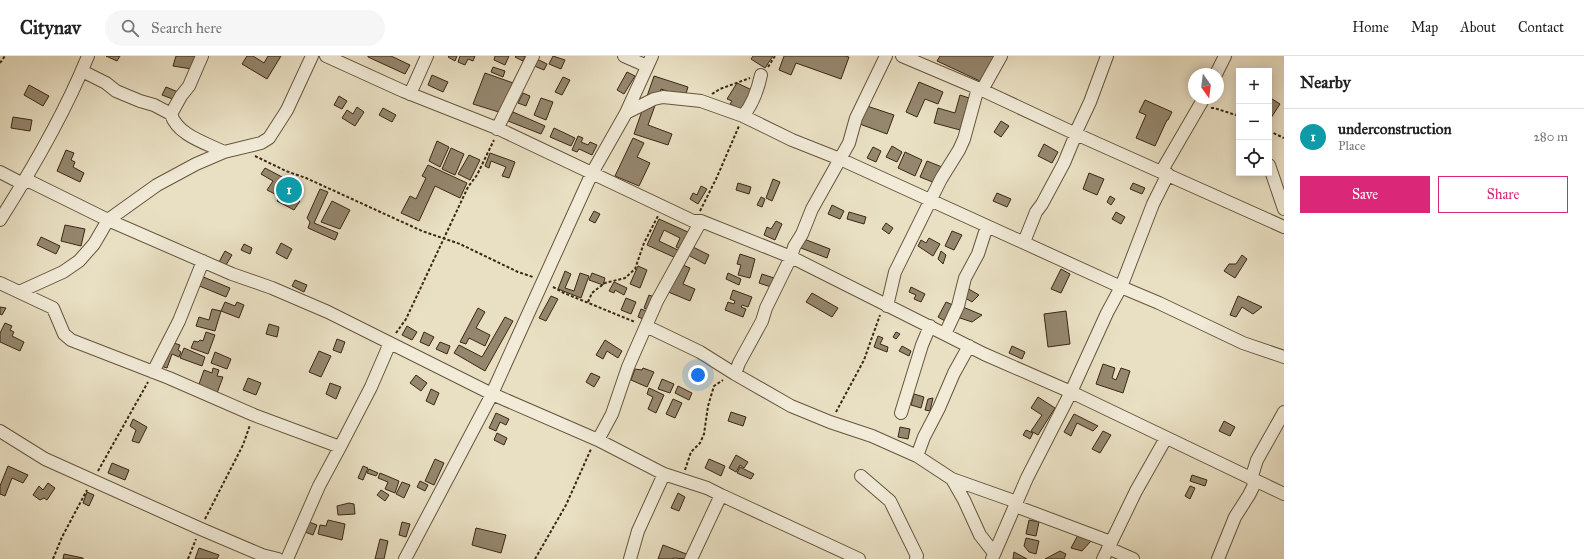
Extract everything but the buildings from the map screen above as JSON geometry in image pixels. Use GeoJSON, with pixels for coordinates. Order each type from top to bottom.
{"type":"FeatureCollection","features":[{"type":"Feature","properties":{"kind":"street"},"geometry":{"type":"LineString","coordinates":[[0,220],[54,129],[82,72],[88,56]]}},
{"type":"Feature","properties":{"kind":"street"},"geometry":{"type":"LineString","coordinates":[[202,56],[189,86],[181,96],[171,114],[173,121],[180,129],[200,141],[224,152]]}},
{"type":"Feature","properties":{"kind":"street"},"geometry":{"type":"LineString","coordinates":[[19,292],[63,272],[79,261],[94,244],[108,220],[158,185],[196,164],[224,152],[261,143],[269,138],[287,110],[312,56]]}},
{"type":"Feature","properties":{"kind":"street"},"geometry":{"type":"LineString","coordinates":[[326,56],[410,94],[498,129],[662,206],[791,257],[1010,366],[1071,392],[1284,494]]}},
{"type":"Feature","properties":{"kind":"street"},"geometry":{"type":"LineString","coordinates":[[410,94],[427,56]]}},
{"type":"Feature","properties":{"kind":"street"},"geometry":{"type":"LineString","coordinates":[[498,129],[533,56]]}},
{"type":"Feature","properties":{"kind":"street"},"geometry":{"type":"LineString","coordinates":[[404,559],[492,394],[592,173],[626,113],[649,61],[624,56]]}},
{"type":"Feature","properties":{"kind":"street"},"geometry":{"type":"LineString","coordinates":[[735,374],[739,363],[762,321],[766,308],[812,209],[850,143],[856,118],[886,56]]}},
{"type":"Feature","properties":{"kind":"street"},"geometry":{"type":"LineString","coordinates":[[902,56],[980,89],[1076,134],[1284,227]]}},
{"type":"Feature","properties":{"kind":"street"},"geometry":{"type":"LineString","coordinates":[[885,305],[895,272],[906,246],[944,173],[959,150],[980,89],[1000,56]]}},
{"type":"Feature","properties":{"kind":"street"},"geometry":{"type":"LineString","coordinates":[[1024,242],[1036,212],[1064,163],[1090,102],[1107,56]]}},
{"type":"Feature","properties":{"kind":"street"},"geometry":{"type":"LineString","coordinates":[[1219,68],[1225,56]]}},
{"type":"Feature","properties":{"kind":"street"},"geometry":{"type":"LineString","coordinates":[[82,72],[106,83],[116,91],[154,105],[171,114]]}},
{"type":"Feature","properties":{"kind":"street"},"geometry":{"type":"LineString","coordinates":[[743,116],[748,110],[758,88],[761,75]]}},
{"type":"Feature","properties":{"kind":"street"},"geometry":{"type":"LineString","coordinates":[[626,113],[654,99],[663,97],[701,101],[743,116],[792,140],[840,159],[1159,303],[1243,343],[1284,357]]}},
{"type":"Feature","properties":{"kind":"street"},"geometry":{"type":"LineString","coordinates":[[993,556],[1051,429],[1071,392],[1107,313],[1121,287],[1164,173],[1201,104]]}},
{"type":"Feature","properties":{"kind":"street"},"geometry":{"type":"LineString","coordinates":[[0,172],[24,181],[108,220],[204,261],[328,312],[492,394],[597,440],[664,474],[707,488],[859,559]]}},
{"type":"Feature","properties":{"kind":"street"},"geometry":{"type":"LineString","coordinates":[[1272,174],[1284,209]]}},
{"type":"Feature","properties":{"kind":"street"},"geometry":{"type":"LineString","coordinates":[[597,440],[612,414],[628,367],[657,301],[697,221]]}},
{"type":"Feature","properties":{"kind":"street"},"geometry":{"type":"LineString","coordinates":[[945,334],[958,306],[965,278],[978,254],[987,226]]}},
{"type":"Feature","properties":{"kind":"street"},"geometry":{"type":"LineString","coordinates":[[153,372],[179,321],[204,261]]}},
{"type":"Feature","properties":{"kind":"street"},"geometry":{"type":"LineString","coordinates":[[0,283],[53,308],[64,334],[71,340],[175,380],[192,389],[254,415],[340,447]]}},
{"type":"Feature","properties":{"kind":"street"},"geometry":{"type":"LineString","coordinates":[[646,326],[700,352],[791,406],[830,422],[872,436],[917,456],[952,479],[1016,504],[1107,550],[1133,559]]}},
{"type":"Feature","properties":{"kind":"street"},"geometry":{"type":"LineString","coordinates":[[901,413],[922,345],[930,326]]}},
{"type":"Feature","properties":{"kind":"street"},"geometry":{"type":"LineString","coordinates":[[287,559],[319,486],[370,387],[388,343]]}},
{"type":"Feature","properties":{"kind":"street"},"geometry":{"type":"LineString","coordinates":[[917,456],[924,437],[939,408],[954,373],[969,346]]}},
{"type":"Feature","properties":{"kind":"street"},"geometry":{"type":"LineString","coordinates":[[1218,559],[1235,517],[1250,495],[1258,460],[1284,412]]}},
{"type":"Feature","properties":{"kind":"street"},"geometry":{"type":"LineString","coordinates":[[0,431],[45,459],[201,529],[262,555],[278,559]]}},
{"type":"Feature","properties":{"kind":"street"},"geometry":{"type":"LineString","coordinates":[[1107,550],[1152,460],[1166,438]]}},
{"type":"Feature","properties":{"kind":"street"},"geometry":{"type":"LineString","coordinates":[[630,559],[638,531],[664,474]]}},
{"type":"Feature","properties":{"kind":"street"},"geometry":{"type":"LineString","coordinates":[[861,476],[890,501],[917,556],[916,559]]}},
{"type":"Feature","properties":{"kind":"street"},"geometry":{"type":"LineString","coordinates":[[952,479],[964,500],[980,535],[993,556]]}},
{"type":"Feature","properties":{"kind":"street"},"geometry":{"type":"LineString","coordinates":[[691,559],[721,495]]}},
{"type":"Feature","properties":{"kind":"path"},"geometry":{"type":"LineString","coordinates":[[0,63],[5,56]]}},
{"type":"Feature","properties":{"kind":"path"},"geometry":{"type":"LineString","coordinates":[[701,101],[720,88],[761,75],[775,56]]}},
{"type":"Feature","properties":{"kind":"path"},"geometry":{"type":"LineString","coordinates":[[1196,112],[1214,108],[1236,115]]}},
{"type":"Feature","properties":{"kind":"path"},"geometry":{"type":"LineString","coordinates":[[697,221],[743,116]]}},
{"type":"Feature","properties":{"kind":"path"},"geometry":{"type":"LineString","coordinates":[[388,343],[406,319],[443,238],[468,187],[477,175],[498,129]]}},
{"type":"Feature","properties":{"kind":"path"},"geometry":{"type":"LineString","coordinates":[[1272,132],[1284,138]]}},
{"type":"Feature","properties":{"kind":"path"},"geometry":{"type":"LineString","coordinates":[[243,148],[257,157],[286,171],[306,178],[422,231],[460,244],[518,272],[543,281],[564,293],[646,326]]}},
{"type":"Feature","properties":{"kind":"path"},"geometry":{"type":"LineString","coordinates":[[588,302],[597,289],[605,283],[625,278],[635,269],[644,243],[662,206]]}},
{"type":"Feature","properties":{"kind":"path"},"geometry":{"type":"LineString","coordinates":[[830,422],[842,403],[864,360],[885,305]]}},
{"type":"Feature","properties":{"kind":"path"},"geometry":{"type":"LineString","coordinates":[[53,559],[62,537],[153,372]]}},
{"type":"Feature","properties":{"kind":"path"},"geometry":{"type":"LineString","coordinates":[[682,479],[691,452],[700,443],[704,434],[708,406],[714,386],[735,374]]}},
{"type":"Feature","properties":{"kind":"path"},"geometry":{"type":"LineString","coordinates":[[188,559],[201,529],[243,445],[254,415]]}},
{"type":"Feature","properties":{"kind":"path"},"geometry":{"type":"LineString","coordinates":[[535,559],[572,492],[597,440]]}},
{"type":"Feature","properties":{"kind":"place","name":"underconstruction"},"geometry":{"type":"Point","coordinates":[289,190]}}]}
